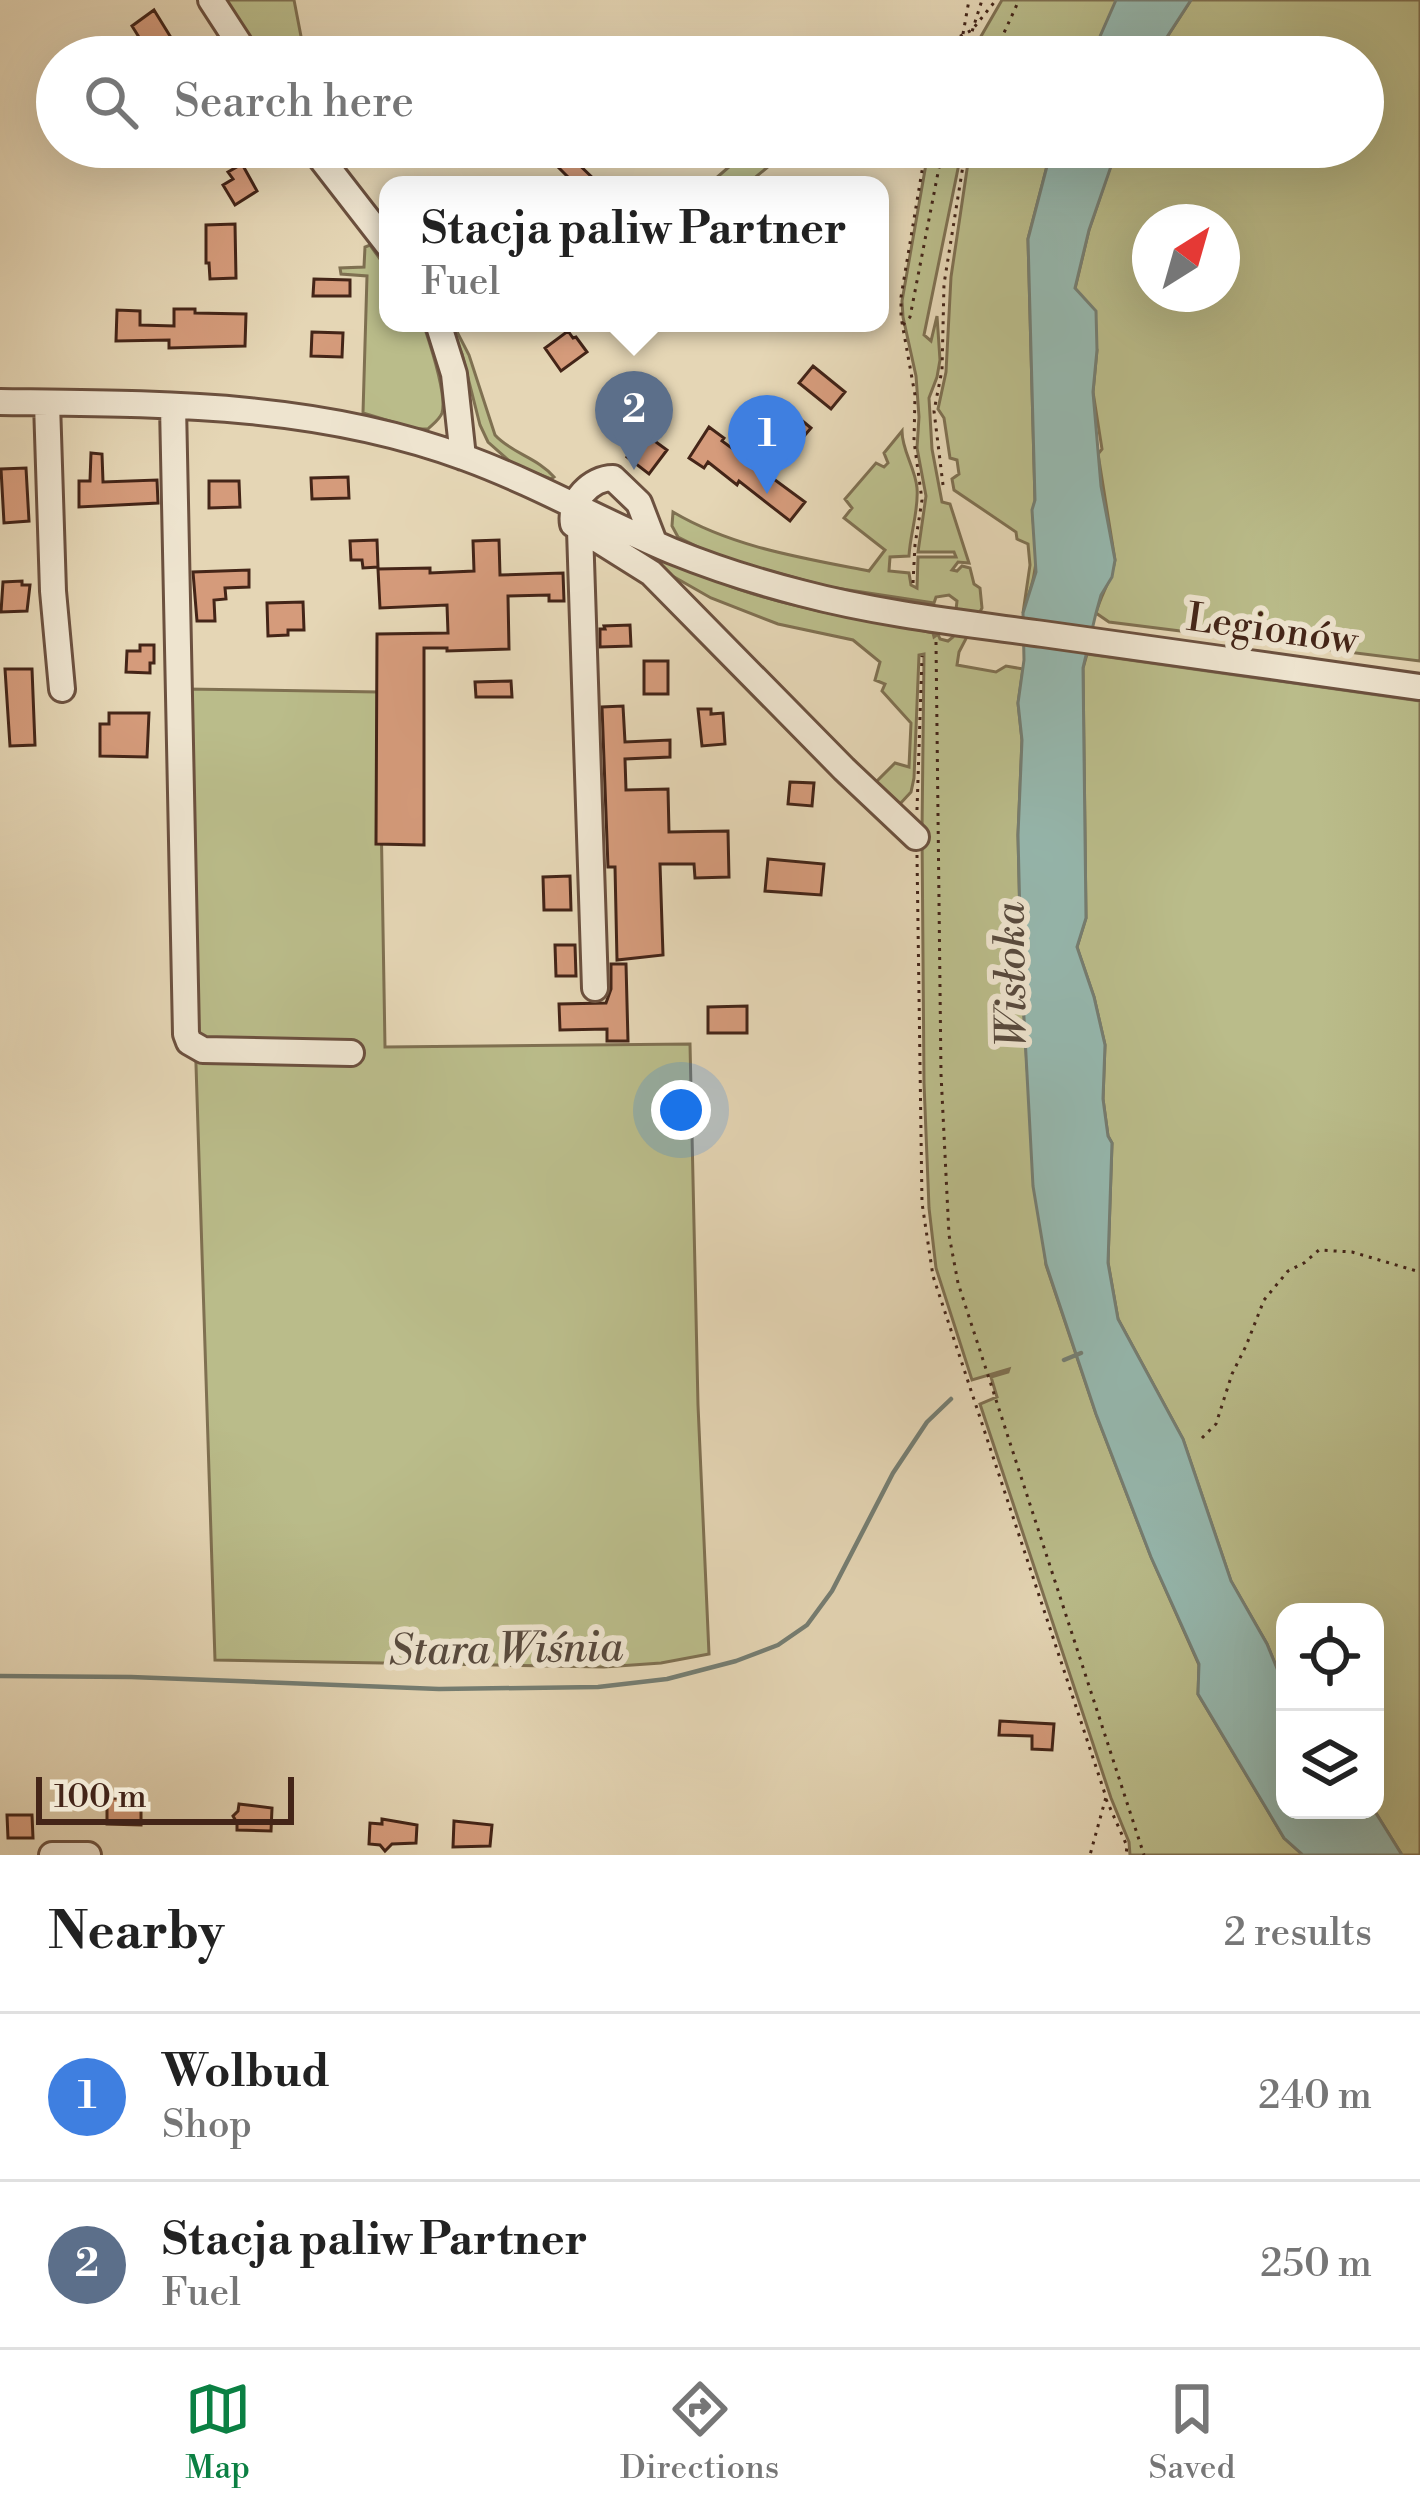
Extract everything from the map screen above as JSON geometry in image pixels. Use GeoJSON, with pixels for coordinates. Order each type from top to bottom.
{"type":"FeatureCollection","features":[{"type":"Feature","properties":{"kind":"street"},"geometry":{"type":"LineString","coordinates":[[211,0],[234,36]]}},
{"type":"Feature","properties":{"kind":"street"},"geometry":{"type":"LineString","coordinates":[[328,168],[379,233]]}},
{"type":"Feature","properties":{"kind":"street"},"geometry":{"type":"LineString","coordinates":[[441,332],[454,374],[463,457]]}},
{"type":"Feature","properties":{"kind":"street"},"geometry":{"type":"LineString","coordinates":[[0,402],[284,413],[345,423],[463,457],[578,518],[651,573],[916,837]]}},
{"type":"Feature","properties":{"kind":"street"},"geometry":{"type":"LineString","coordinates":[[46,403],[62,689]]}},
{"type":"Feature","properties":{"kind":"street"},"geometry":{"type":"LineString","coordinates":[[172,406],[186,1034],[189,1042],[203,1050],[351,1053]]}},
{"type":"Feature","properties":{"kind":"street"},"geometry":{"type":"LineString","coordinates":[[595,988],[578,518],[582,494],[599,479],[613,478],[639,503],[654,542]]}},
{"type":"Feature","properties":{"kind":"street","name":"Legionów"},"geometry":{"type":"LineString","coordinates":[[578,518],[742,577],[935,629],[1114,644],[1420,687]]}},
{"type":"Feature","properties":{"kind":"street"},"geometry":{"type":"LineString","coordinates":[[52,1855],[88,1855]]}},
{"type":"Feature","properties":{"kind":"path"},"geometry":{"type":"LineString","coordinates":[[962,36],[969,0]]}},
{"type":"Feature","properties":{"kind":"path"},"geometry":{"type":"LineString","coordinates":[[970,36],[982,0]]}},
{"type":"Feature","properties":{"kind":"path"},"geometry":{"type":"LineString","coordinates":[[962,36],[996,0]]}},
{"type":"Feature","properties":{"kind":"path"},"geometry":{"type":"LineString","coordinates":[[1003,36],[1019,0]]}},
{"type":"Feature","properties":{"kind":"path"},"geometry":{"type":"LineString","coordinates":[[913,583],[922,500],[914,440],[915,394],[901,296],[922,168]]}},
{"type":"Feature","properties":{"kind":"path"},"geometry":{"type":"LineString","coordinates":[[902,326],[910,317],[940,168]]}},
{"type":"Feature","properties":{"kind":"path"},"geometry":{"type":"LineString","coordinates":[[943,485],[934,411],[942,370],[944,284],[963,168]]}},
{"type":"Feature","properties":{"kind":"path"},"geometry":{"type":"LineString","coordinates":[[935,629],[940,1074],[949,1235],[958,1283],[1144,1855]]}},
{"type":"Feature","properties":{"kind":"path"},"geometry":{"type":"LineString","coordinates":[[922,656],[916,837],[919,1075],[922,1203],[932,1276],[1126,1855]]}},
{"type":"Feature","properties":{"kind":"path"},"geometry":{"type":"LineString","coordinates":[[1202,1438],[1216,1424],[1264,1300],[1288,1271],[1319,1250],[1352,1252],[1418,1271]]}},
{"type":"Feature","properties":{"kind":"path"},"geometry":{"type":"LineString","coordinates":[[1090,1855],[1106,1797]]}},
{"type":"Feature","properties":{"kind":"green space"},"geometry":{"type":"Polygon","coordinates":[[[220,0],[294,0],[301,36],[243,36],[220,0]]]}},
{"type":"Feature","properties":{"kind":"green space"},"geometry":{"type":"Polygon","coordinates":[[[1002,0],[1117,0],[1101,36],[981,36],[1002,0]]]}},
{"type":"Feature","properties":{"kind":"green space"},"geometry":{"type":"Polygon","coordinates":[[[1191,0],[1420,0],[1420,661],[1109,622],[1096,613],[1115,560],[1098,454],[1102,449],[1093,392],[1097,350],[1075,289],[1110,168],[1384,168],[1384,36],[1168,36],[1191,0]]]}},
{"type":"Feature","properties":{"kind":"green space"},"geometry":{"type":"Polygon","coordinates":[[[728,168],[767,168],[757,176],[718,176],[728,168]]]}},
{"type":"Feature","properties":{"kind":"green space"},"geometry":{"type":"Polygon","coordinates":[[[925,168],[958,168],[924,335],[931,341],[937,316],[940,360],[929,398],[932,449],[942,502],[950,504],[969,563],[958,562],[952,570],[970,568],[980,588],[982,608],[957,665],[996,672],[1006,666],[1023,669],[1018,703],[1021,962],[1046,1265],[1096,1414],[1199,1665],[1198,1694],[1284,1838],[1303,1855],[1130,1855],[980,1404],[997,1397],[991,1377],[1009,1369],[972,1380],[936,1268],[924,1083],[924,654],[919,655],[914,778],[911,792],[899,805],[874,784],[895,763],[909,767],[911,723],[882,691],[885,684],[875,680],[880,662],[853,640],[778,624],[711,598],[592,530],[593,526],[760,596],[933,633],[934,637],[938,634],[948,641],[953,637],[957,601],[949,595],[936,597],[934,603],[829,587],[718,557],[678,537],[672,526],[673,512],[743,543],[869,571],[885,550],[844,518],[852,508],[845,499],[876,463],[884,467],[888,463],[884,453],[902,431],[916,480],[917,505],[909,556],[890,557],[889,571],[909,573],[911,585],[917,588],[918,557],[956,557],[954,552],[918,552],[926,496],[917,448],[916,376],[902,301],[925,168]]]}},
{"type":"Feature","properties":{"kind":"green space"},"geometry":{"type":"Polygon","coordinates":[[[967,168],[1047,168],[1028,239],[1036,560],[1023,613],[1028,544],[954,490],[957,460],[950,458],[944,418],[938,409],[946,372],[951,277],[967,168]]]}},
{"type":"Feature","properties":{"kind":"green space"},"geometry":{"type":"Polygon","coordinates":[[[370,245],[379,258],[379,332],[425,332],[431,347],[443,405],[441,415],[428,429],[363,413],[367,276],[341,274],[340,268],[364,267],[365,247],[370,245]]]}},
{"type":"Feature","properties":{"kind":"green space"},"geometry":{"type":"Polygon","coordinates":[[[453,332],[469,355],[495,435],[554,477],[514,465],[488,442],[453,332]]]}},
{"type":"Feature","properties":{"kind":"green space"},"geometry":{"type":"Polygon","coordinates":[[[1087,654],[1420,701],[1420,1855],[1402,1855],[1380,1819],[1384,1819],[1384,1603],[1276,1603],[1276,1666],[1231,1581],[1183,1439],[1118,1319],[1108,1262],[1112,1143],[1103,1099],[1105,1045],[1077,947],[1086,918],[1083,668],[1087,654]]]}},
{"type":"Feature","properties":{"kind":"green space"},"geometry":{"type":"Polygon","coordinates":[[[184,689],[379,692],[385,1047],[690,1044],[709,1654],[604,1667],[215,1660],[184,689]]]}},
{"type":"Feature","properties":{"kind":"water"},"geometry":{"type":"Polygon","coordinates":[[[1116,0],[1191,0],[1168,36],[1100,36],[1116,0]]]}},
{"type":"Feature","properties":{"kind":"water"},"geometry":{"type":"Polygon","coordinates":[[[1047,168],[1110,168],[1075,288],[1096,311],[1093,392],[1101,486],[1115,560],[1083,668],[1086,918],[1077,947],[1105,1045],[1103,1099],[1112,1143],[1108,1263],[1118,1319],[1183,1439],[1231,1581],[1276,1666],[1276,1819],[1380,1819],[1402,1855],[1303,1855],[1284,1838],[1198,1694],[1199,1664],[1151,1557],[1096,1414],[1046,1264],[1033,1186],[1018,835],[1022,740],[1018,703],[1024,660],[1023,613],[1036,572],[1028,239],[1047,168]]]}},
{"type":"Feature","properties":{"kind":"building"},"geometry":{"type":"Polygon","coordinates":[[[154,10],[170,36],[138,36],[132,26],[154,10]]]}},
{"type":"Feature","properties":{"kind":"building"},"geometry":{"type":"Polygon","coordinates":[[[244,168],[257,191],[235,205],[223,185],[233,179],[228,172],[244,168]]]}},
{"type":"Feature","properties":{"kind":"building"},"geometry":{"type":"Polygon","coordinates":[[[559,168],[582,168],[591,176],[567,176],[559,168]]]}},
{"type":"Feature","properties":{"kind":"building"},"geometry":{"type":"Polygon","coordinates":[[[235,224],[236,278],[210,279],[206,225],[235,224]]]}},
{"type":"Feature","properties":{"kind":"building"},"geometry":{"type":"Polygon","coordinates":[[[314,279],[350,280],[350,296],[313,296],[314,279]]]}},
{"type":"Feature","properties":{"kind":"building"},"geometry":{"type":"Polygon","coordinates":[[[174,309],[246,314],[245,346],[169,348],[169,340],[116,341],[117,310],[140,311],[140,325],[174,326],[174,309]]]}},
{"type":"Feature","properties":{"kind":"building"},"geometry":{"type":"Polygon","coordinates":[[[312,332],[343,333],[342,357],[311,356],[312,332]]]}},
{"type":"Feature","properties":{"kind":"building"},"geometry":{"type":"Polygon","coordinates":[[[569,332],[587,352],[561,371],[545,348],[569,332]]]}},
{"type":"Feature","properties":{"kind":"building"},"geometry":{"type":"Polygon","coordinates":[[[813,366],[845,392],[831,409],[799,383],[813,366]]]}},
{"type":"Feature","properties":{"kind":"building"},"geometry":{"type":"Polygon","coordinates":[[[794,414],[811,428],[788,455],[777,446],[782,441],[776,436],[794,414]]]}},
{"type":"Feature","properties":{"kind":"building"},"geometry":{"type":"Polygon","coordinates":[[[709,427],[805,502],[790,521],[739,481],[737,485],[708,462],[704,468],[689,458],[709,427]]]}},
{"type":"Feature","properties":{"kind":"building"},"geometry":{"type":"Polygon","coordinates":[[[645,434],[667,450],[649,474],[627,457],[645,434]]]}},
{"type":"Feature","properties":{"kind":"building"},"geometry":{"type":"Polygon","coordinates":[[[91,453],[102,454],[103,482],[157,480],[158,503],[79,507],[79,481],[90,481],[91,453]]]}},
{"type":"Feature","properties":{"kind":"building"},"geometry":{"type":"Polygon","coordinates":[[[26,468],[29,521],[4,523],[1,469],[26,468]]]}},
{"type":"Feature","properties":{"kind":"building"},"geometry":{"type":"Polygon","coordinates":[[[348,477],[349,498],[312,499],[311,478],[348,477]]]}},
{"type":"Feature","properties":{"kind":"building"},"geometry":{"type":"Polygon","coordinates":[[[209,481],[239,481],[240,507],[209,508],[209,481]]]}},
{"type":"Feature","properties":{"kind":"building"},"geometry":{"type":"Polygon","coordinates":[[[377,540],[378,567],[363,568],[362,560],[351,560],[350,541],[377,540]]]}},
{"type":"Feature","properties":{"kind":"building"},"geometry":{"type":"Polygon","coordinates":[[[499,540],[500,575],[563,573],[564,601],[549,601],[549,595],[508,596],[509,649],[424,648],[424,845],[376,844],[377,634],[448,633],[447,605],[380,608],[378,569],[474,571],[473,541],[499,540]]]}},
{"type":"Feature","properties":{"kind":"building"},"geometry":{"type":"Polygon","coordinates":[[[249,570],[249,587],[225,588],[226,599],[214,600],[215,621],[197,621],[193,572],[249,570]]]}},
{"type":"Feature","properties":{"kind":"building"},"geometry":{"type":"Polygon","coordinates":[[[3,582],[30,585],[27,611],[1,612],[3,582]]]}},
{"type":"Feature","properties":{"kind":"building"},"geometry":{"type":"Polygon","coordinates":[[[303,602],[304,630],[268,636],[267,603],[303,602]]]}},
{"type":"Feature","properties":{"kind":"building"},"geometry":{"type":"Polygon","coordinates":[[[630,625],[631,646],[600,647],[604,626],[630,625]]]}},
{"type":"Feature","properties":{"kind":"building"},"geometry":{"type":"Polygon","coordinates":[[[140,645],[154,645],[150,673],[126,672],[127,651],[140,651],[140,645]]]}},
{"type":"Feature","properties":{"kind":"building"},"geometry":{"type":"Polygon","coordinates":[[[644,661],[668,661],[668,694],[644,694],[644,661]]]}},
{"type":"Feature","properties":{"kind":"building"},"geometry":{"type":"Polygon","coordinates":[[[5,669],[32,669],[35,745],[10,746],[5,669]]]}},
{"type":"Feature","properties":{"kind":"building"},"geometry":{"type":"Polygon","coordinates":[[[511,681],[512,697],[476,697],[475,682],[511,681]]]}},
{"type":"Feature","properties":{"kind":"building"},"geometry":{"type":"Polygon","coordinates":[[[623,706],[625,742],[670,740],[670,757],[625,759],[626,790],[668,789],[669,832],[728,831],[729,877],[695,878],[694,864],[660,864],[663,955],[617,960],[602,707],[623,706]]]}},
{"type":"Feature","properties":{"kind":"building"},"geometry":{"type":"Polygon","coordinates":[[[698,709],[723,713],[725,744],[702,746],[698,709]]]}},
{"type":"Feature","properties":{"kind":"building"},"geometry":{"type":"Polygon","coordinates":[[[109,713],[149,713],[147,757],[100,756],[100,724],[109,724],[109,713]]]}},
{"type":"Feature","properties":{"kind":"building"},"geometry":{"type":"Polygon","coordinates":[[[790,782],[814,783],[812,806],[788,804],[790,782]]]}},
{"type":"Feature","properties":{"kind":"building"},"geometry":{"type":"Polygon","coordinates":[[[768,859],[824,864],[821,895],[765,891],[768,859]]]}},
{"type":"Feature","properties":{"kind":"building"},"geometry":{"type":"Polygon","coordinates":[[[570,876],[571,910],[544,910],[543,877],[570,876]]]}},
{"type":"Feature","properties":{"kind":"building"},"geometry":{"type":"Polygon","coordinates":[[[555,945],[575,945],[576,976],[556,976],[555,945]]]}},
{"type":"Feature","properties":{"kind":"building"},"geometry":{"type":"Polygon","coordinates":[[[611,964],[626,964],[628,1041],[607,1041],[607,1029],[560,1030],[559,1004],[606,1003],[611,964]]]}},
{"type":"Feature","properties":{"kind":"building"},"geometry":{"type":"Polygon","coordinates":[[[747,1006],[747,1033],[708,1033],[708,1007],[747,1006]]]}},
{"type":"Feature","properties":{"kind":"building"},"geometry":{"type":"Polygon","coordinates":[[[1000,1721],[1054,1724],[1052,1750],[1032,1749],[1032,1736],[999,1735],[1000,1721]]]}},
{"type":"Feature","properties":{"kind":"building"},"geometry":{"type":"Polygon","coordinates":[[[107,1798],[141,1799],[141,1825],[107,1824],[107,1798]]]}},
{"type":"Feature","properties":{"kind":"building"},"geometry":{"type":"Polygon","coordinates":[[[239,1804],[272,1808],[271,1831],[237,1830],[233,1816],[239,1804]]]}},
{"type":"Feature","properties":{"kind":"building"},"geometry":{"type":"Polygon","coordinates":[[[7,1815],[32,1815],[33,1838],[8,1838],[7,1815]]]}},
{"type":"Feature","properties":{"kind":"building"},"geometry":{"type":"Polygon","coordinates":[[[382,1819],[417,1825],[416,1843],[392,1844],[385,1851],[369,1844],[370,1823],[382,1824],[382,1819]]]}},
{"type":"Feature","properties":{"kind":"building"},"geometry":{"type":"Polygon","coordinates":[[[454,1821],[492,1825],[490,1846],[453,1847],[454,1821]]]}},
{"type":"Feature","properties":{"kind":"waterway","name":"Stara Wiśnia"},"geometry":{"type":"LineString","coordinates":[[1064,1360],[1081,1353]]}},
{"type":"Feature","properties":{"kind":"waterway","name":"Stara Wiśnia"},"geometry":{"type":"LineString","coordinates":[[0,1676],[439,1689],[598,1687],[667,1679],[736,1661],[778,1645],[807,1625],[832,1591],[893,1473],[927,1422],[951,1399]]}},
{"type":"Feature","properties":{"kind":"place","name":"Stacja paliw Partner"},"geometry":{"type":"Point","coordinates":[634,470]}},
{"type":"Feature","properties":{"kind":"place","name":"Wolbud"},"geometry":{"type":"Point","coordinates":[767,494]}},
{"type":"Feature","properties":{"kind":"water label","name":"Wisłoka"},"geometry":{"type":"Point","coordinates":[1012,975]}}]}
